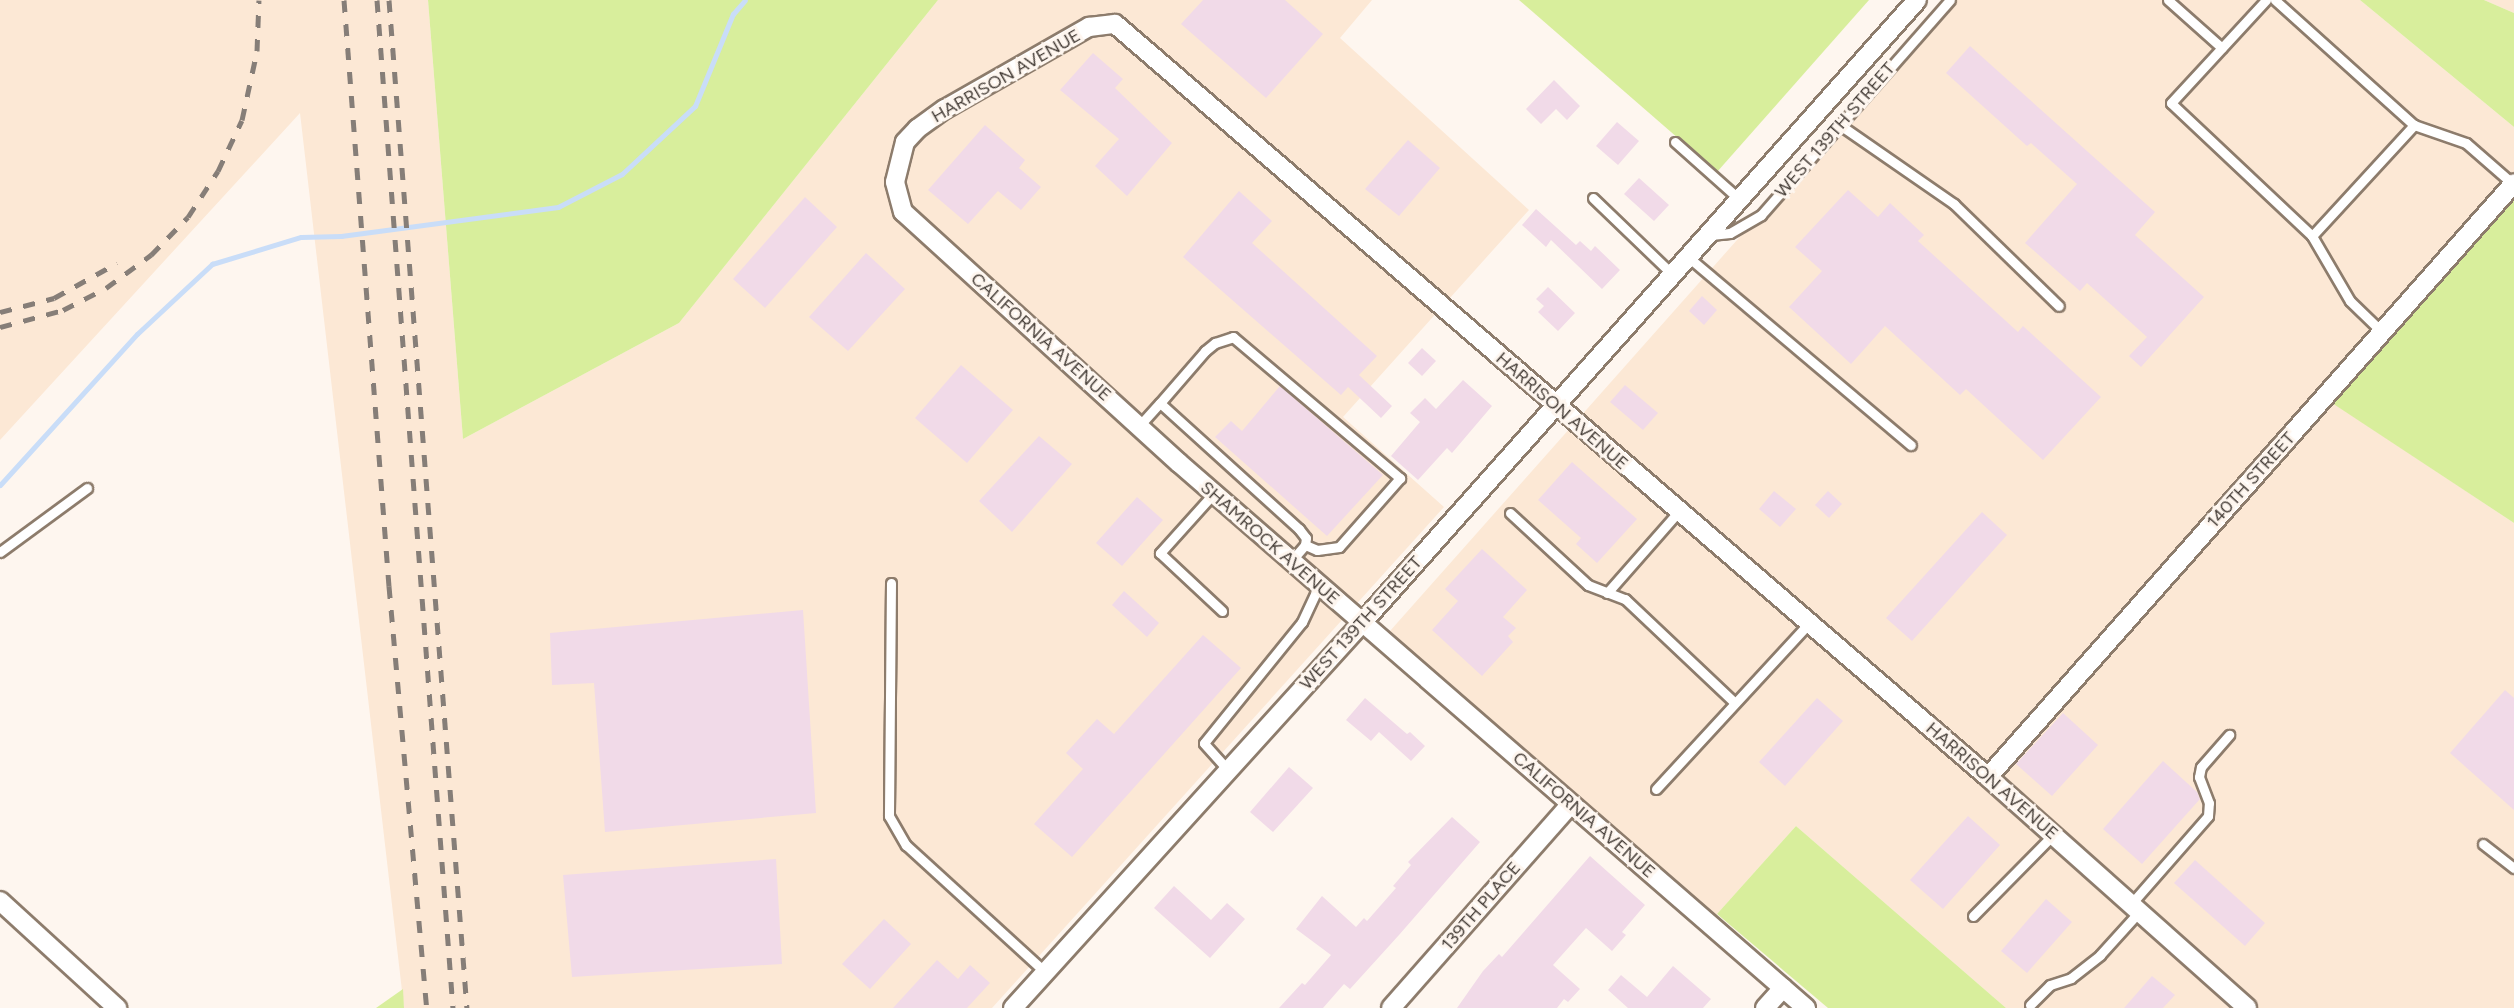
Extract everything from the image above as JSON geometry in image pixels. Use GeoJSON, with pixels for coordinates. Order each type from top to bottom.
{"type":"FeatureCollection","features":[{"type":"Feature","properties":{"kind":"street","name":"WEST 139TH STREET"},"geometry":{"type":"LineString","coordinates":[[1013,1008],[1362,623],[1917,0]]}},
{"type":"Feature","properties":{"kind":"street","name":"HARRISON AVENUE"},"geometry":{"type":"LineString","coordinates":[[903,212],[895,182],[905,142],[917,129],[944,109],[1089,27],[1115,24],[1988,777],[2247,1008]]}},
{"type":"Feature","properties":{"kind":"street","name":"140TH STREET"},"geometry":{"type":"LineString","coordinates":[[1988,777],[2514,184]]}},
{"type":"Feature","properties":{"kind":"street","name":"CALIFORNIA AVENUE"},"geometry":{"type":"LineString","coordinates":[[903,212],[1179,463]]}},
{"type":"Feature","properties":{"kind":"street","name":"SHAMROCK AVENUE"},"geometry":{"type":"LineString","coordinates":[[1179,463],[1362,623]]}},
{"type":"Feature","properties":{"kind":"street","name":"CALIFORNIA AVENUE"},"geometry":{"type":"LineString","coordinates":[[1362,623],[1806,1008]]}},
{"type":"Feature","properties":{"kind":"street","name":"139TH PLACE"},"geometry":{"type":"LineString","coordinates":[[1391,1008],[1571,804]]}},
{"type":"Feature","properties":{"kind":"street"},"geometry":{"type":"LineString","coordinates":[[0,901],[117,1008]]}},
{"type":"Feature","properties":{"kind":"street"},"geometry":{"type":"LineString","coordinates":[[1765,1008],[1783,988]]}},
{"type":"Feature","properties":{"kind":"lane","name":"WEST 139TH STREET"},"geometry":{"type":"LineString","coordinates":[[1706,236],[1730,233],[1761,215],[1950,0]]}},
{"type":"Feature","properties":{"kind":"lane"},"geometry":{"type":"LineString","coordinates":[[2168,0],[2222,48]]}},
{"type":"Feature","properties":{"kind":"lane"},"geometry":{"type":"LineString","coordinates":[[2266,0],[2171,103],[2312,236],[2350,301],[2382,332]]}},
{"type":"Feature","properties":{"kind":"lane"},"geometry":{"type":"LineString","coordinates":[[2275,0],[2414,125],[2466,143],[2514,184]]}},
{"type":"Feature","properties":{"kind":"lane"},"geometry":{"type":"LineString","coordinates":[[1840,125],[1954,204],[2059,306]]}},
{"type":"Feature","properties":{"kind":"lane"},"geometry":{"type":"LineString","coordinates":[[2312,236],[2414,125]]}},
{"type":"Feature","properties":{"kind":"lane"},"geometry":{"type":"LineString","coordinates":[[1675,142],[1738,198]]}},
{"type":"Feature","properties":{"kind":"lane"},"geometry":{"type":"LineString","coordinates":[[1593,198],[1672,274]]}},
{"type":"Feature","properties":{"kind":"lane"},"geometry":{"type":"LineString","coordinates":[[1687,256],[1911,445]]}},
{"type":"Feature","properties":{"kind":"lane"},"geometry":{"type":"LineString","coordinates":[[1139,426],[1205,351],[1224,338],[1239,339],[1400,478],[1339,547],[1317,550],[1305,545]]}},
{"type":"Feature","properties":{"kind":"lane"},"geometry":{"type":"LineString","coordinates":[[1160,403],[1299,529],[1306,538],[1305,545],[1291,561]]}},
{"type":"Feature","properties":{"kind":"lane"},"geometry":{"type":"LineString","coordinates":[[0,552],[87,488]]}},
{"type":"Feature","properties":{"kind":"lane"},"geometry":{"type":"LineString","coordinates":[[1214,493],[1160,553],[1222,611]]}},
{"type":"Feature","properties":{"kind":"lane"},"geometry":{"type":"LineString","coordinates":[[1607,593],[1679,512]]}},
{"type":"Feature","properties":{"kind":"lane"},"geometry":{"type":"LineString","coordinates":[[1510,513],[1588,585],[1625,599],[1735,703]]}},
{"type":"Feature","properties":{"kind":"lane"},"geometry":{"type":"LineString","coordinates":[[891,583],[889,816],[906,845],[1045,972]]}},
{"type":"Feature","properties":{"kind":"lane"},"geometry":{"type":"LineString","coordinates":[[1228,770],[1204,743],[1301,622],[1319,586]]}},
{"type":"Feature","properties":{"kind":"lane"},"geometry":{"type":"LineString","coordinates":[[1656,789],[1809,623]]}},
{"type":"Feature","properties":{"kind":"lane"},"geometry":{"type":"LineString","coordinates":[[2030,1005],[2050,985],[2071,978],[2099,954],[2208,816],[2209,803],[2199,777],[2202,767],[2229,735]]}},
{"type":"Feature","properties":{"kind":"lane"},"geometry":{"type":"LineString","coordinates":[[1973,916],[2053,835]]}},
{"type":"Feature","properties":{"kind":"lane"},"geometry":{"type":"LineString","coordinates":[[2483,844],[2514,868]]}},
{"type":"Feature","properties":{"kind":"shaded area"},"geometry":{"type":"Polygon","coordinates":[[[0,0],[428,0],[463,439],[679,323],[938,0],[1372,0],[1340,38],[1529,210],[1343,417],[1444,507],[992,1008],[404,1008],[300,113],[0,440],[0,0]]]}},
{"type":"Feature","properties":{"kind":"shaded area"},"geometry":{"type":"Polygon","coordinates":[[[1950,0],[2360,0],[2514,127],[2514,199],[2333,403],[2514,523],[2514,1008],[2006,1008],[1796,826],[1709,923],[1382,640],[1950,0]]]}},
{"type":"Feature","properties":{"kind":"shaded area"},"geometry":{"type":"Polygon","coordinates":[[[2484,0],[2514,0],[2514,13],[2484,0]]]}},
{"type":"Feature","properties":{"kind":"green space"},"geometry":{"type":"Polygon","coordinates":[[[428,0],[938,0],[679,323],[463,439],[428,0]]]}},
{"type":"Feature","properties":{"kind":"green space"},"geometry":{"type":"Polygon","coordinates":[[[1519,0],[1869,0],[1717,172],[1519,0]]]}},
{"type":"Feature","properties":{"kind":"green space"},"geometry":{"type":"Polygon","coordinates":[[[2360,0],[2484,0],[2514,13],[2514,127],[2360,0]]]}},
{"type":"Feature","properties":{"kind":"green space"},"geometry":{"type":"Polygon","coordinates":[[[2514,199],[2514,523],[2332,403],[2514,199]]]}},
{"type":"Feature","properties":{"kind":"green space"},"geometry":{"type":"Polygon","coordinates":[[[1796,826],[2006,1008],[1828,1008],[1717,914],[1796,826]]]}},
{"type":"Feature","properties":{"kind":"green space"},"geometry":{"type":"Polygon","coordinates":[[[403,989],[404,1008],[376,1008],[403,989]]]}},
{"type":"Feature","properties":{"kind":"building"},"geometry":{"type":"Polygon","coordinates":[[[1203,0],[1285,0],[1323,34],[1266,98],[1181,24],[1203,0]]]}},
{"type":"Feature","properties":{"kind":"building"},"geometry":{"type":"Polygon","coordinates":[[[1970,46],[2155,212],[2135,235],[2204,297],[2141,367],[2129,356],[2147,337],[2087,283],[2080,291],[2025,243],[2077,184],[2031,143],[2027,146],[1946,73],[1970,46]]]}},
{"type":"Feature","properties":{"kind":"building"},"geometry":{"type":"Polygon","coordinates":[[[1093,53],[1123,79],[1115,88],[1172,143],[1127,196],[1095,166],[1119,139],[1060,90],[1093,53]]]}},
{"type":"Feature","properties":{"kind":"building"},"geometry":{"type":"Polygon","coordinates":[[[1554,80],[1580,106],[1567,120],[1556,109],[1541,124],[1526,109],[1554,80]]]}},
{"type":"Feature","properties":{"kind":"building"},"geometry":{"type":"Polygon","coordinates":[[[1617,122],[1639,141],[1618,165],[1596,146],[1617,122]]]}},
{"type":"Feature","properties":{"kind":"building"},"geometry":{"type":"Polygon","coordinates":[[[985,125],[1025,160],[1019,168],[1041,187],[1021,210],[998,191],[968,224],[928,190],[985,125]]]}},
{"type":"Feature","properties":{"kind":"building"},"geometry":{"type":"Polygon","coordinates":[[[1408,140],[1440,168],[1399,216],[1365,189],[1408,140]]]}},
{"type":"Feature","properties":{"kind":"building"},"geometry":{"type":"Polygon","coordinates":[[[1639,178],[1669,205],[1654,221],[1624,194],[1639,178]]]}},
{"type":"Feature","properties":{"kind":"building"},"geometry":{"type":"Polygon","coordinates":[[[1848,190],[1878,217],[1890,203],[1924,235],[1918,241],[2018,332],[2023,326],[2101,397],[2043,460],[1966,389],[1960,395],[1885,326],[1851,364],[1789,307],[1822,271],[1795,247],[1848,190]]]}},
{"type":"Feature","properties":{"kind":"building"},"geometry":{"type":"Polygon","coordinates":[[[1239,191],[1272,221],[1252,243],[1377,356],[1359,375],[1392,406],[1381,418],[1348,387],[1341,395],[1183,257],[1239,191]]]}},
{"type":"Feature","properties":{"kind":"building"},"geometry":{"type":"Polygon","coordinates":[[[805,197],[837,227],[765,308],[733,279],[805,197]]]}},
{"type":"Feature","properties":{"kind":"building"},"geometry":{"type":"Polygon","coordinates":[[[1536,209],[1576,245],[1580,241],[1591,251],[1595,246],[1620,270],[1602,289],[1551,240],[1546,247],[1522,225],[1536,209]]]}},
{"type":"Feature","properties":{"kind":"building"},"geometry":{"type":"Polygon","coordinates":[[[866,253],[905,289],[848,351],[809,317],[866,253]]]}},
{"type":"Feature","properties":{"kind":"building"},"geometry":{"type":"Polygon","coordinates":[[[1548,287],[1575,313],[1558,331],[1538,312],[1544,306],[1536,299],[1548,287]]]}},
{"type":"Feature","properties":{"kind":"building"},"geometry":{"type":"Polygon","coordinates":[[[1702,296],[1717,310],[1704,325],[1689,311],[1702,296]]]}},
{"type":"Feature","properties":{"kind":"building"},"geometry":{"type":"Polygon","coordinates":[[[1422,348],[1436,361],[1422,376],[1408,363],[1422,348]]]}},
{"type":"Feature","properties":{"kind":"building"},"geometry":{"type":"Polygon","coordinates":[[[961,365],[1013,410],[967,463],[915,418],[961,365]]]}},
{"type":"Feature","properties":{"kind":"building"},"geometry":{"type":"Polygon","coordinates":[[[1463,380],[1492,406],[1452,453],[1447,448],[1418,480],[1391,456],[1420,422],[1410,413],[1425,398],[1436,409],[1463,380]]]}},
{"type":"Feature","properties":{"kind":"building"},"geometry":{"type":"Polygon","coordinates":[[[1625,385],[1658,413],[1643,430],[1610,402],[1625,385]]]}},
{"type":"Feature","properties":{"kind":"building"},"geometry":{"type":"Polygon","coordinates":[[[1280,386],[1383,475],[1327,536],[1215,437],[1231,421],[1242,431],[1280,386]]]}},
{"type":"Feature","properties":{"kind":"building"},"geometry":{"type":"Polygon","coordinates":[[[1039,436],[1072,464],[1012,532],[979,501],[1039,436]]]}},
{"type":"Feature","properties":{"kind":"building"},"geometry":{"type":"Polygon","coordinates":[[[1572,462],[1637,519],[1597,563],[1576,544],[1581,538],[1538,500],[1572,462]]]}},
{"type":"Feature","properties":{"kind":"building"},"geometry":{"type":"Polygon","coordinates":[[[1774,491],[1796,509],[1780,527],[1759,509],[1774,491]]]}},
{"type":"Feature","properties":{"kind":"building"},"geometry":{"type":"Polygon","coordinates":[[[1828,491],[1842,504],[1829,518],[1815,505],[1828,491]]]}},
{"type":"Feature","properties":{"kind":"building"},"geometry":{"type":"Polygon","coordinates":[[[1137,497],[1163,520],[1122,566],[1096,543],[1137,497]]]}},
{"type":"Feature","properties":{"kind":"building"},"geometry":{"type":"Polygon","coordinates":[[[1982,512],[2007,535],[1912,641],[1886,618],[1982,512]]]}},
{"type":"Feature","properties":{"kind":"building"},"geometry":{"type":"Polygon","coordinates":[[[1482,549],[1527,590],[1503,617],[1516,628],[1508,636],[1513,642],[1482,676],[1432,630],[1458,601],[1445,589],[1482,549]]]}},
{"type":"Feature","properties":{"kind":"building"},"geometry":{"type":"Polygon","coordinates":[[[1124,591],[1159,623],[1147,637],[1112,605],[1124,591]]]}},
{"type":"Feature","properties":{"kind":"building"},"geometry":{"type":"Polygon","coordinates":[[[803,610],[816,813],[605,832],[594,683],[552,685],[550,633],[803,610]]]}},
{"type":"Feature","properties":{"kind":"building"},"geometry":{"type":"Polygon","coordinates":[[[1203,635],[1241,668],[1072,857],[1034,824],[1083,769],[1066,753],[1097,719],[1114,734],[1203,635]]]}},
{"type":"Feature","properties":{"kind":"building"},"geometry":{"type":"Polygon","coordinates":[[[2505,690],[2514,698],[2514,810],[2450,753],[2505,690]]]}},
{"type":"Feature","properties":{"kind":"building"},"geometry":{"type":"Polygon","coordinates":[[[1365,698],[1425,746],[1411,761],[1379,732],[1371,741],[1346,720],[1365,698]]]}},
{"type":"Feature","properties":{"kind":"building"},"geometry":{"type":"Polygon","coordinates":[[[1817,698],[1843,721],[1785,786],[1759,762],[1817,698]]]}},
{"type":"Feature","properties":{"kind":"building"},"geometry":{"type":"Polygon","coordinates":[[[2063,713],[2098,745],[2052,796],[2016,764],[2063,713]]]}},
{"type":"Feature","properties":{"kind":"building"},"geometry":{"type":"Polygon","coordinates":[[[2163,761],[2197,792],[2200,799],[2142,864],[2103,829],[2163,761]]]}},
{"type":"Feature","properties":{"kind":"building"},"geometry":{"type":"Polygon","coordinates":[[[1289,767],[1313,788],[1273,832],[1250,812],[1289,767]]]}},
{"type":"Feature","properties":{"kind":"building"},"geometry":{"type":"Polygon","coordinates":[[[1968,816],[2000,845],[1943,909],[1910,880],[1968,816]]]}},
{"type":"Feature","properties":{"kind":"building"},"geometry":{"type":"Polygon","coordinates":[[[1452,817],[1480,842],[1399,935],[1350,989],[1344,984],[1323,1008],[1279,1008],[1302,983],[1305,985],[1331,955],[1296,929],[1322,896],[1356,927],[1364,918],[1367,921],[1396,888],[1393,886],[1411,865],[1408,862],[1452,817]]]}},
{"type":"Feature","properties":{"kind":"building"},"geometry":{"type":"Polygon","coordinates":[[[1590,856],[1645,905],[1622,932],[1626,935],[1612,951],[1586,928],[1553,965],[1580,989],[1568,1002],[1564,999],[1557,1008],[1457,1008],[1483,971],[1499,954],[1502,957],[1590,856]]]}},
{"type":"Feature","properties":{"kind":"building"},"geometry":{"type":"Polygon","coordinates":[[[776,859],[782,964],[572,977],[563,875],[776,859]]]}},
{"type":"Feature","properties":{"kind":"building"},"geometry":{"type":"Polygon","coordinates":[[[2195,860],[2265,923],[2245,946],[2174,883],[2195,860]]]}},
{"type":"Feature","properties":{"kind":"building"},"geometry":{"type":"Polygon","coordinates":[[[1174,886],[1211,920],[1227,903],[1245,919],[1210,958],[1154,908],[1174,886]]]}},
{"type":"Feature","properties":{"kind":"building"},"geometry":{"type":"Polygon","coordinates":[[[2046,899],[2072,922],[2027,973],[2001,951],[2046,899]]]}},
{"type":"Feature","properties":{"kind":"building"},"geometry":{"type":"Polygon","coordinates":[[[884,919],[911,944],[870,989],[842,964],[884,919]]]}},
{"type":"Feature","properties":{"kind":"building"},"geometry":{"type":"Polygon","coordinates":[[[937,960],[958,979],[970,965],[990,983],[967,1008],[893,1008],[937,960]]]}},
{"type":"Feature","properties":{"kind":"building"},"geometry":{"type":"Polygon","coordinates":[[[1673,966],[1711,999],[1703,1008],[1628,1008],[1608,990],[1621,975],[1647,997],[1673,966]]]}},
{"type":"Feature","properties":{"kind":"building"},"geometry":{"type":"Polygon","coordinates":[[[2152,976],[2175,995],[2163,1008],[2124,1008],[2152,976]]]}},
{"type":"Feature","properties":{"kind":"waterway"},"geometry":{"type":"LineString","coordinates":[[0,485],[137,334],[212,264],[301,237],[341,236],[558,207],[622,174],[695,106],[733,14],[745,0]]}},
{"type":"Feature","properties":{"kind":"railway"},"geometry":{"type":"LineString","coordinates":[[0,327],[63,310],[106,288],[151,255],[188,217],[218,171],[242,120],[257,51],[259,0]]}},
{"type":"Feature","properties":{"kind":"railway"},"geometry":{"type":"LineString","coordinates":[[344,0],[389,586],[427,1008]]}},
{"type":"Feature","properties":{"kind":"railway"},"geometry":{"type":"LineString","coordinates":[[377,0],[453,1008]]}},
{"type":"Feature","properties":{"kind":"railway"},"geometry":{"type":"LineString","coordinates":[[389,0],[467,1008]]}},
{"type":"Feature","properties":{"kind":"railway"},"geometry":{"type":"LineString","coordinates":[[0,312],[54,298],[117,263]]}}]}
